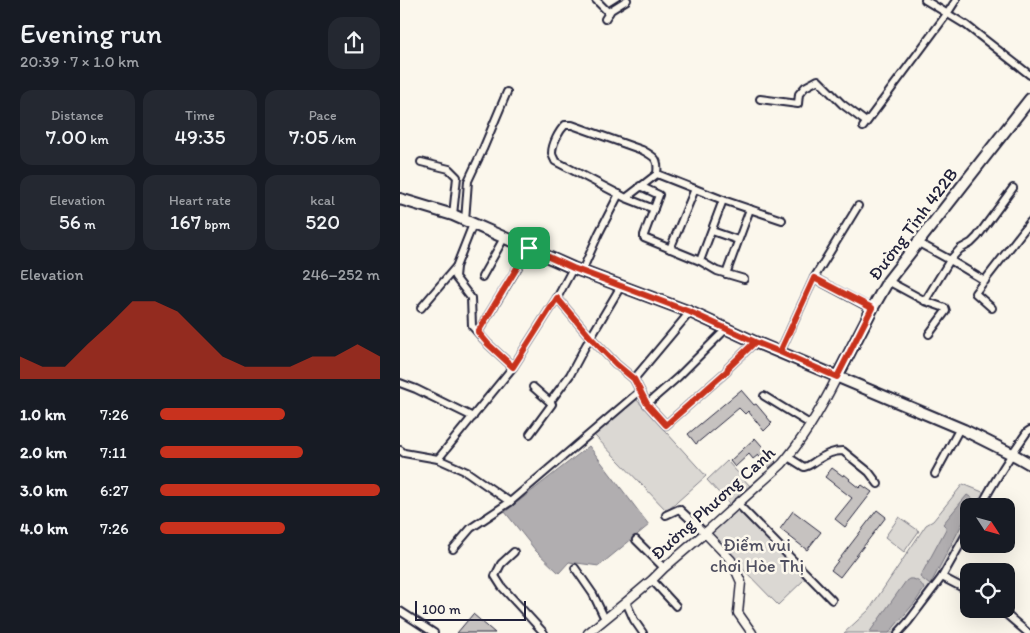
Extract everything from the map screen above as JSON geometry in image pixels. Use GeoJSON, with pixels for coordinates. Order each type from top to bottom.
{"type":"FeatureCollection","features":[{"type":"Feature","properties":{"kind":"main road","name":"Đường Tỉnh 422B"},"geometry":{"type":"LineString","coordinates":[[837,377],[888,281],[917,242],[1028,105]]}},
{"type":"Feature","properties":{"kind":"main road"},"geometry":{"type":"LineString","coordinates":[[400,199],[454,215],[578,270],[690,312],[755,342],[960,428],[1030,464]]}},
{"type":"Feature","properties":{"kind":"street"},"geometry":{"type":"LineString","coordinates":[[596,0],[607,16],[611,10],[627,0]]}},
{"type":"Feature","properties":{"kind":"street"},"geometry":{"type":"LineString","coordinates":[[925,0],[966,25],[1030,75]]}},
{"type":"Feature","properties":{"kind":"street"},"geometry":{"type":"LineString","coordinates":[[760,99],[798,104],[799,94],[805,87],[818,80],[864,124],[956,0]]}},
{"type":"Feature","properties":{"kind":"street"},"geometry":{"type":"LineString","coordinates":[[507,92],[468,181],[469,222],[455,277],[471,298],[472,326],[513,367]]}},
{"type":"Feature","properties":{"kind":"street"},"geometry":{"type":"LineString","coordinates":[[626,198],[657,174],[657,161],[642,150],[572,125],[565,125],[553,147],[552,154],[555,161],[626,198],[654,209]]}},
{"type":"Feature","properties":{"kind":"street"},"geometry":{"type":"LineString","coordinates":[[421,162],[449,169],[458,177],[454,215]]}},
{"type":"Feature","properties":{"kind":"street"},"geometry":{"type":"LineString","coordinates":[[657,174],[782,220]]}},
{"type":"Feature","properties":{"kind":"street"},"geometry":{"type":"LineString","coordinates":[[640,186],[659,195],[644,238],[717,271],[744,279]]}},
{"type":"Feature","properties":{"kind":"street"},"geometry":{"type":"LineString","coordinates":[[924,301],[950,260],[960,249],[977,237],[1013,188]]}},
{"type":"Feature","properties":{"kind":"street"},"geometry":{"type":"LineString","coordinates":[[670,249],[694,189]]}},
{"type":"Feature","properties":{"kind":"street"},"geometry":{"type":"LineString","coordinates":[[438,459],[513,367],[557,298],[578,270],[619,194]]}},
{"type":"Feature","properties":{"kind":"street"},"geometry":{"type":"LineString","coordinates":[[700,262],[724,200]]}},
{"type":"Feature","properties":{"kind":"street"},"geometry":{"type":"LineString","coordinates":[[780,352],[814,278],[858,206]]}},
{"type":"Feature","properties":{"kind":"street"},"geometry":{"type":"LineString","coordinates":[[726,274],[750,209]]}},
{"type":"Feature","properties":{"kind":"street"},"geometry":{"type":"LineString","coordinates":[[992,308],[975,293],[1030,222]]}},
{"type":"Feature","properties":{"kind":"street"},"geometry":{"type":"LineString","coordinates":[[712,230],[738,240]]}},
{"type":"Feature","properties":{"kind":"street"},"geometry":{"type":"LineString","coordinates":[[482,277],[504,238]]}},
{"type":"Feature","properties":{"kind":"street"},"geometry":{"type":"LineString","coordinates":[[917,242],[985,281]]}},
{"type":"Feature","properties":{"kind":"street"},"geometry":{"type":"LineString","coordinates":[[478,332],[529,248]]}},
{"type":"Feature","properties":{"kind":"street"},"geometry":{"type":"LineString","coordinates":[[421,308],[456,267]]}},
{"type":"Feature","properties":{"kind":"street"},"geometry":{"type":"LineString","coordinates":[[814,278],[872,308]]}},
{"type":"Feature","properties":{"kind":"street"},"geometry":{"type":"LineString","coordinates":[[888,281],[924,301],[945,308],[946,311],[929,334]]}},
{"type":"Feature","properties":{"kind":"street"},"geometry":{"type":"LineString","coordinates":[[530,434],[570,375],[590,337],[621,286]]}},
{"type":"Feature","properties":{"kind":"street"},"geometry":{"type":"LineString","coordinates":[[557,298],[590,337],[616,364],[634,379],[647,404],[666,425],[727,371],[755,342]]}},
{"type":"Feature","properties":{"kind":"street"},"geometry":{"type":"LineString","coordinates":[[634,379],[690,312]]}},
{"type":"Feature","properties":{"kind":"street"},"geometry":{"type":"LineString","coordinates":[[647,404],[678,377],[727,328]]}},
{"type":"Feature","properties":{"kind":"street","name":"Đường Phương Canh"},"geometry":{"type":"LineString","coordinates":[[588,633],[652,580],[782,464],[810,424],[837,377]]}},
{"type":"Feature","properties":{"kind":"street"},"geometry":{"type":"LineString","coordinates":[[400,383],[473,417]]}},
{"type":"Feature","properties":{"kind":"street"},"geometry":{"type":"LineString","coordinates":[[533,387],[550,402]]}},
{"type":"Feature","properties":{"kind":"street"},"geometry":{"type":"LineString","coordinates":[[453,549],[471,528],[510,502],[640,391]]}},
{"type":"Feature","properties":{"kind":"street"},"geometry":{"type":"LineString","coordinates":[[764,396],[810,424]]}},
{"type":"Feature","properties":{"kind":"street"},"geometry":{"type":"LineString","coordinates":[[935,474],[960,428]]}},
{"type":"Feature","properties":{"kind":"street"},"geometry":{"type":"LineString","coordinates":[[985,498],[1012,454],[1030,430]]}},
{"type":"Feature","properties":{"kind":"street"},"geometry":{"type":"LineString","coordinates":[[788,457],[807,467],[833,452],[843,451],[869,472],[878,484]]}},
{"type":"Feature","properties":{"kind":"street"},"geometry":{"type":"LineString","coordinates":[[401,454],[438,459],[467,472],[510,502]]}},
{"type":"Feature","properties":{"kind":"street"},"geometry":{"type":"LineString","coordinates":[[737,503],[832,600]]}},
{"type":"Feature","properties":{"kind":"street"},"geometry":{"type":"LineString","coordinates":[[666,515],[679,509],[731,560],[741,582],[738,613],[752,633]]}},
{"type":"Feature","properties":{"kind":"street"},"geometry":{"type":"LineString","coordinates":[[636,540],[664,568]]}},
{"type":"Feature","properties":{"kind":"street"},"geometry":{"type":"LineString","coordinates":[[898,633],[942,577],[960,545]]}},
{"type":"Feature","properties":{"kind":"street"},"geometry":{"type":"LineString","coordinates":[[514,552],[501,564],[495,576],[502,587],[544,633]]}},
{"type":"Feature","properties":{"kind":"street"},"geometry":{"type":"LineString","coordinates":[[575,568],[593,594],[604,619]]}},
{"type":"Feature","properties":{"kind":"street"},"geometry":{"type":"LineString","coordinates":[[942,577],[960,586]]}},
{"type":"Feature","properties":{"kind":"street"},"geometry":{"type":"LineString","coordinates":[[652,580],[676,606]]}},
{"type":"Feature","properties":{"kind":"street"},"geometry":{"type":"LineString","coordinates":[[626,602],[634,620],[644,633]]}},
{"type":"Feature","properties":{"kind":"street"},"geometry":{"type":"LineString","coordinates":[[400,611],[434,633]]}},
{"type":"Feature","properties":{"kind":"street"},"geometry":{"type":"LineString","coordinates":[[1010,618],[1028,633]]}},
{"type":"Feature","properties":{"kind":"green space"},"geometry":{"type":"Polygon","coordinates":[[[636,399],[706,476],[667,511],[594,435],[636,399]]]}},
{"type":"Feature","properties":{"kind":"green space"},"geometry":{"type":"Polygon","coordinates":[[[727,461],[751,487],[731,506],[707,480],[727,461]]]}},
{"type":"Feature","properties":{"kind":"green space"},"geometry":{"type":"Polygon","coordinates":[[[963,484],[985,493],[982,498],[960,498],[960,540],[941,575],[897,633],[844,633],[869,610],[926,525],[933,521],[963,484]]]}},
{"type":"Feature","properties":{"kind":"green space","name":"Điểm vui chơi Hòe Thị"},"geometry":{"type":"Polygon","coordinates":[[[737,505],[806,578],[778,605],[708,533],[737,505]]]}},
{"type":"Feature","properties":{"kind":"green space"},"geometry":{"type":"Polygon","coordinates":[[[899,517],[919,531],[904,552],[885,537],[899,517]]]}},
{"type":"Feature","properties":{"kind":"shaded area"},"geometry":{"type":"Polygon","coordinates":[[[589,446],[649,525],[599,566],[569,562],[559,573],[536,551],[505,512],[589,446]]]}},
{"type":"Feature","properties":{"kind":"shaded area"},"geometry":{"type":"Polygon","coordinates":[[[960,503],[960,528],[930,585],[920,577],[946,529],[943,524],[960,503]]]}},
{"type":"Feature","properties":{"kind":"shaded area"},"geometry":{"type":"Polygon","coordinates":[[[909,579],[918,581],[924,589],[916,601],[889,633],[869,633],[906,581],[909,579]]]}},
{"type":"Feature","properties":{"kind":"building"},"geometry":{"type":"Polygon","coordinates":[[[741,390],[772,423],[764,431],[748,411],[745,414],[739,408],[696,444],[688,434],[741,390]]]}},
{"type":"Feature","properties":{"kind":"building"},"geometry":{"type":"Polygon","coordinates":[[[755,438],[776,462],[769,468],[758,455],[753,459],[749,454],[735,467],[730,461],[755,438]]]}},
{"type":"Feature","properties":{"kind":"building"},"geometry":{"type":"Polygon","coordinates":[[[832,468],[843,476],[844,474],[859,488],[862,485],[872,492],[845,527],[835,519],[852,498],[825,477],[832,468]]]}},
{"type":"Feature","properties":{"kind":"building"},"geometry":{"type":"Polygon","coordinates":[[[877,510],[886,517],[840,577],[831,570],[877,510]]]}},
{"type":"Feature","properties":{"kind":"building"},"geometry":{"type":"Polygon","coordinates":[[[793,511],[821,532],[807,550],[780,529],[793,511]]]}},
{"type":"Feature","properties":{"kind":"building"},"geometry":{"type":"Polygon","coordinates":[[[473,614],[495,633],[457,633],[473,614]]]}},
{"type":"Feature","properties":{"kind":"route"},"geometry":{"type":"LineString","coordinates":[[529,248],[478,332],[513,367],[557,298],[590,337],[616,364],[634,379],[647,404],[666,425],[727,371],[755,342],[780,352],[814,278],[872,308],[837,377],[755,342],[690,312],[573,268],[529,248]]}}]}
